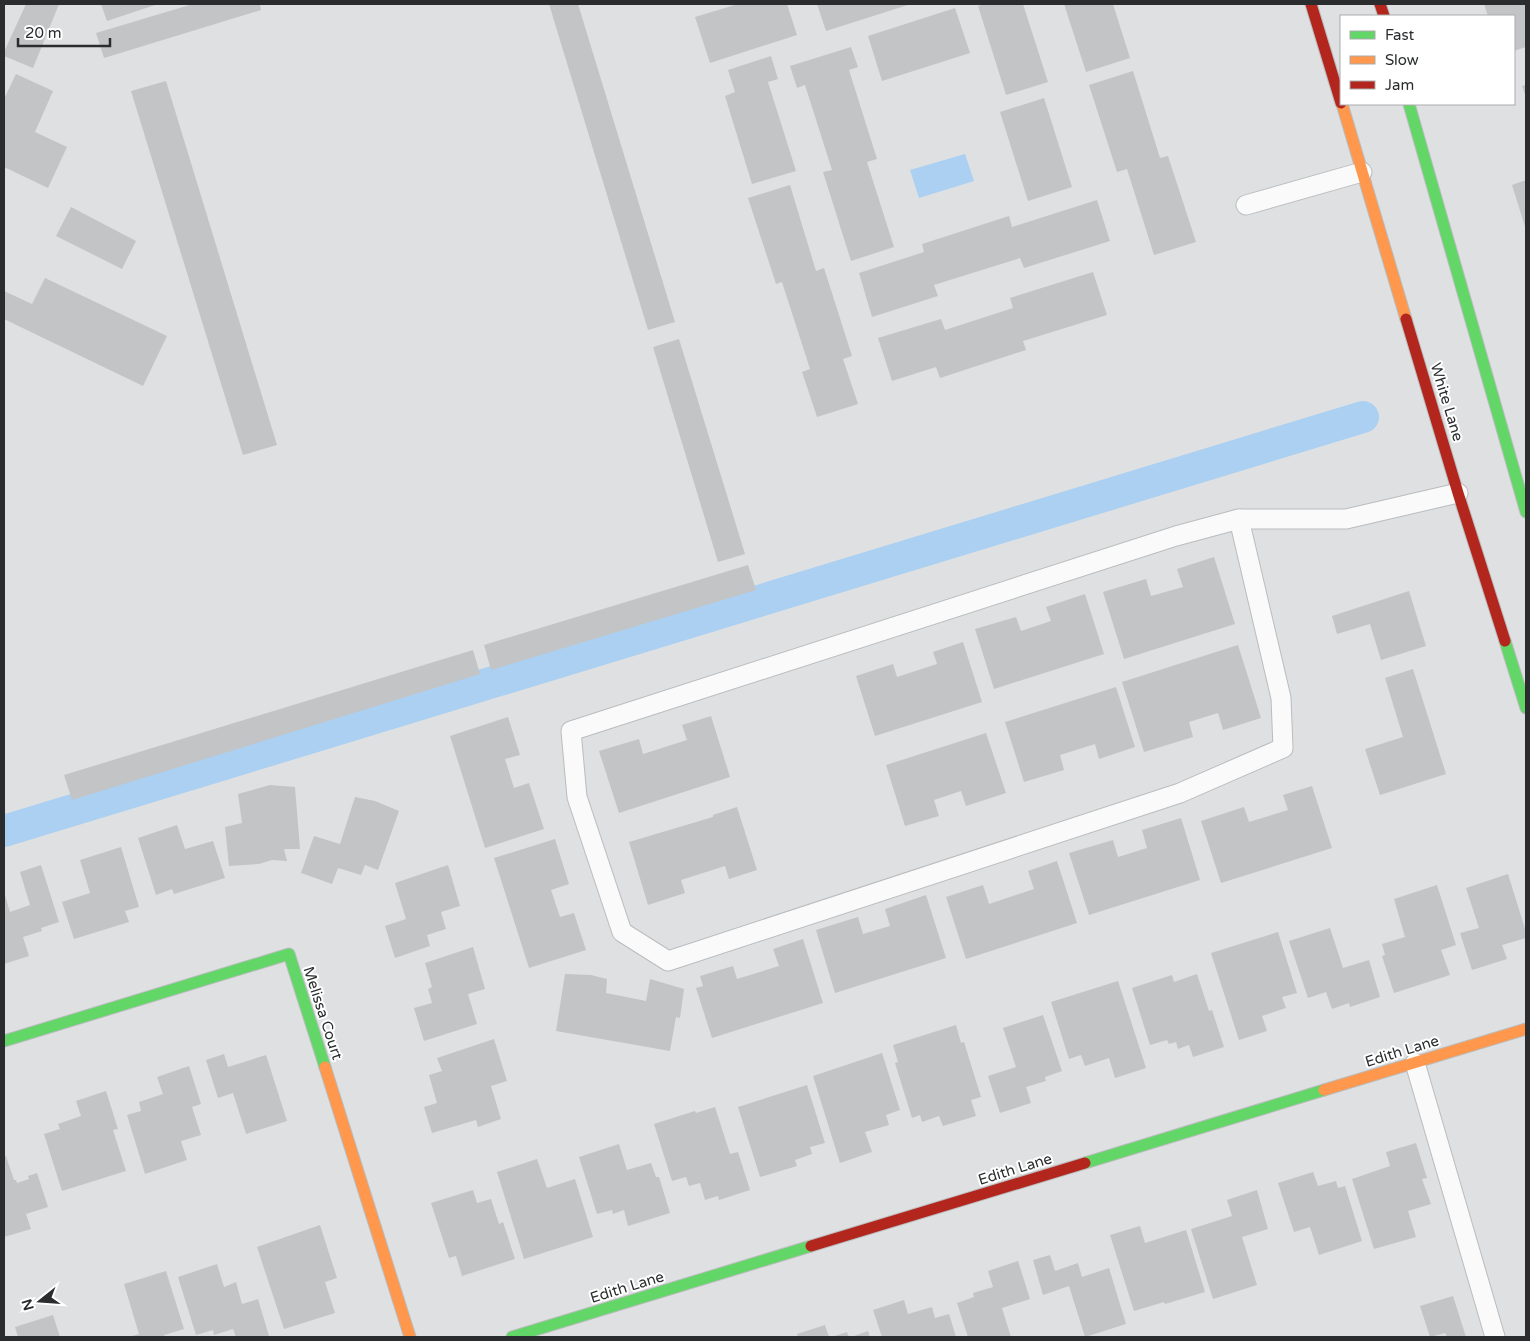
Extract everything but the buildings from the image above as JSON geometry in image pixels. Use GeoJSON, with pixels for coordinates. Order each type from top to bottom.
{"type":"FeatureCollection","features":[{"type":"Feature","properties":{"kind":"street","name":"White Lane"},"geometry":{"type":"LineString","coordinates":[[1312,4],[1340,100]]}},
{"type":"Feature","properties":{"kind":"street","name":"White Lane"},"geometry":{"type":"LineString","coordinates":[[1342,105],[1458,493],[1526,708]]}},
{"type":"Feature","properties":{"kind":"street"},"geometry":{"type":"LineString","coordinates":[[1409,105],[1526,512]]}},
{"type":"Feature","properties":{"kind":"street","name":"Melissa Court"},"geometry":{"type":"LineString","coordinates":[[4,1041],[288,954],[410,1337]]}},
{"type":"Feature","properties":{"kind":"street","name":"Edith Lane"},"geometry":{"type":"LineString","coordinates":[[512,1337],[1526,1029]]}},
{"type":"Feature","properties":{"kind":"lane"},"geometry":{"type":"LineString","coordinates":[[1246,205],[1362,172]]}},
{"type":"Feature","properties":{"kind":"lane"},"geometry":{"type":"LineString","coordinates":[[1239,519],[1281,698],[1283,748],[1180,793],[668,961],[622,932],[577,797],[571,731],[1167,539],[1239,519],[1346,519],[1458,493]]}},
{"type":"Feature","properties":{"kind":"lane"},"geometry":{"type":"LineString","coordinates":[[1415,1063],[1495,1337]]}},
{"type":"Feature","properties":{"kind":"water"},"geometry":{"type":"Polygon","coordinates":[[[965,154],[974,181],[919,198],[910,170],[965,154]]]}},
{"type":"Feature","properties":{"kind":"waterway"},"geometry":{"type":"LineString","coordinates":[[4,831],[1363,417]]}},
{"type":"Feature","properties":{"kind":"traffic: fast"},"geometry":{"type":"LineString","coordinates":[[1409,105],[1526,512]]}},
{"type":"Feature","properties":{"kind":"traffic: fast"},"geometry":{"type":"LineString","coordinates":[[1505,641],[1526,708]]}},
{"type":"Feature","properties":{"kind":"traffic: fast"},"geometry":{"type":"LineString","coordinates":[[4,1041],[289,954],[325,1067]]}},
{"type":"Feature","properties":{"kind":"traffic: fast"},"geometry":{"type":"LineString","coordinates":[[1085,1163],[1324,1090]]}},
{"type":"Feature","properties":{"kind":"traffic: fast"},"geometry":{"type":"LineString","coordinates":[[512,1337],[811,1246]]}},
{"type":"Feature","properties":{"kind":"traffic: slow"},"geometry":{"type":"LineString","coordinates":[[1342,105],[1406,319]]}},
{"type":"Feature","properties":{"kind":"traffic: slow"},"geometry":{"type":"LineString","coordinates":[[1324,1090],[1526,1029]]}},
{"type":"Feature","properties":{"kind":"traffic: slow"},"geometry":{"type":"LineString","coordinates":[[325,1067],[410,1337]]}},
{"type":"Feature","properties":{"kind":"traffic: jam"},"geometry":{"type":"LineString","coordinates":[[1311,4],[1340,100]]}},
{"type":"Feature","properties":{"kind":"traffic: jam"},"geometry":{"type":"LineString","coordinates":[[1380,4],[1384,15]]}},
{"type":"Feature","properties":{"kind":"traffic: jam"},"geometry":{"type":"LineString","coordinates":[[1406,319],[1505,641]]}},
{"type":"Feature","properties":{"kind":"traffic: jam"},"geometry":{"type":"LineString","coordinates":[[811,1246],[1085,1163]]}}]}
